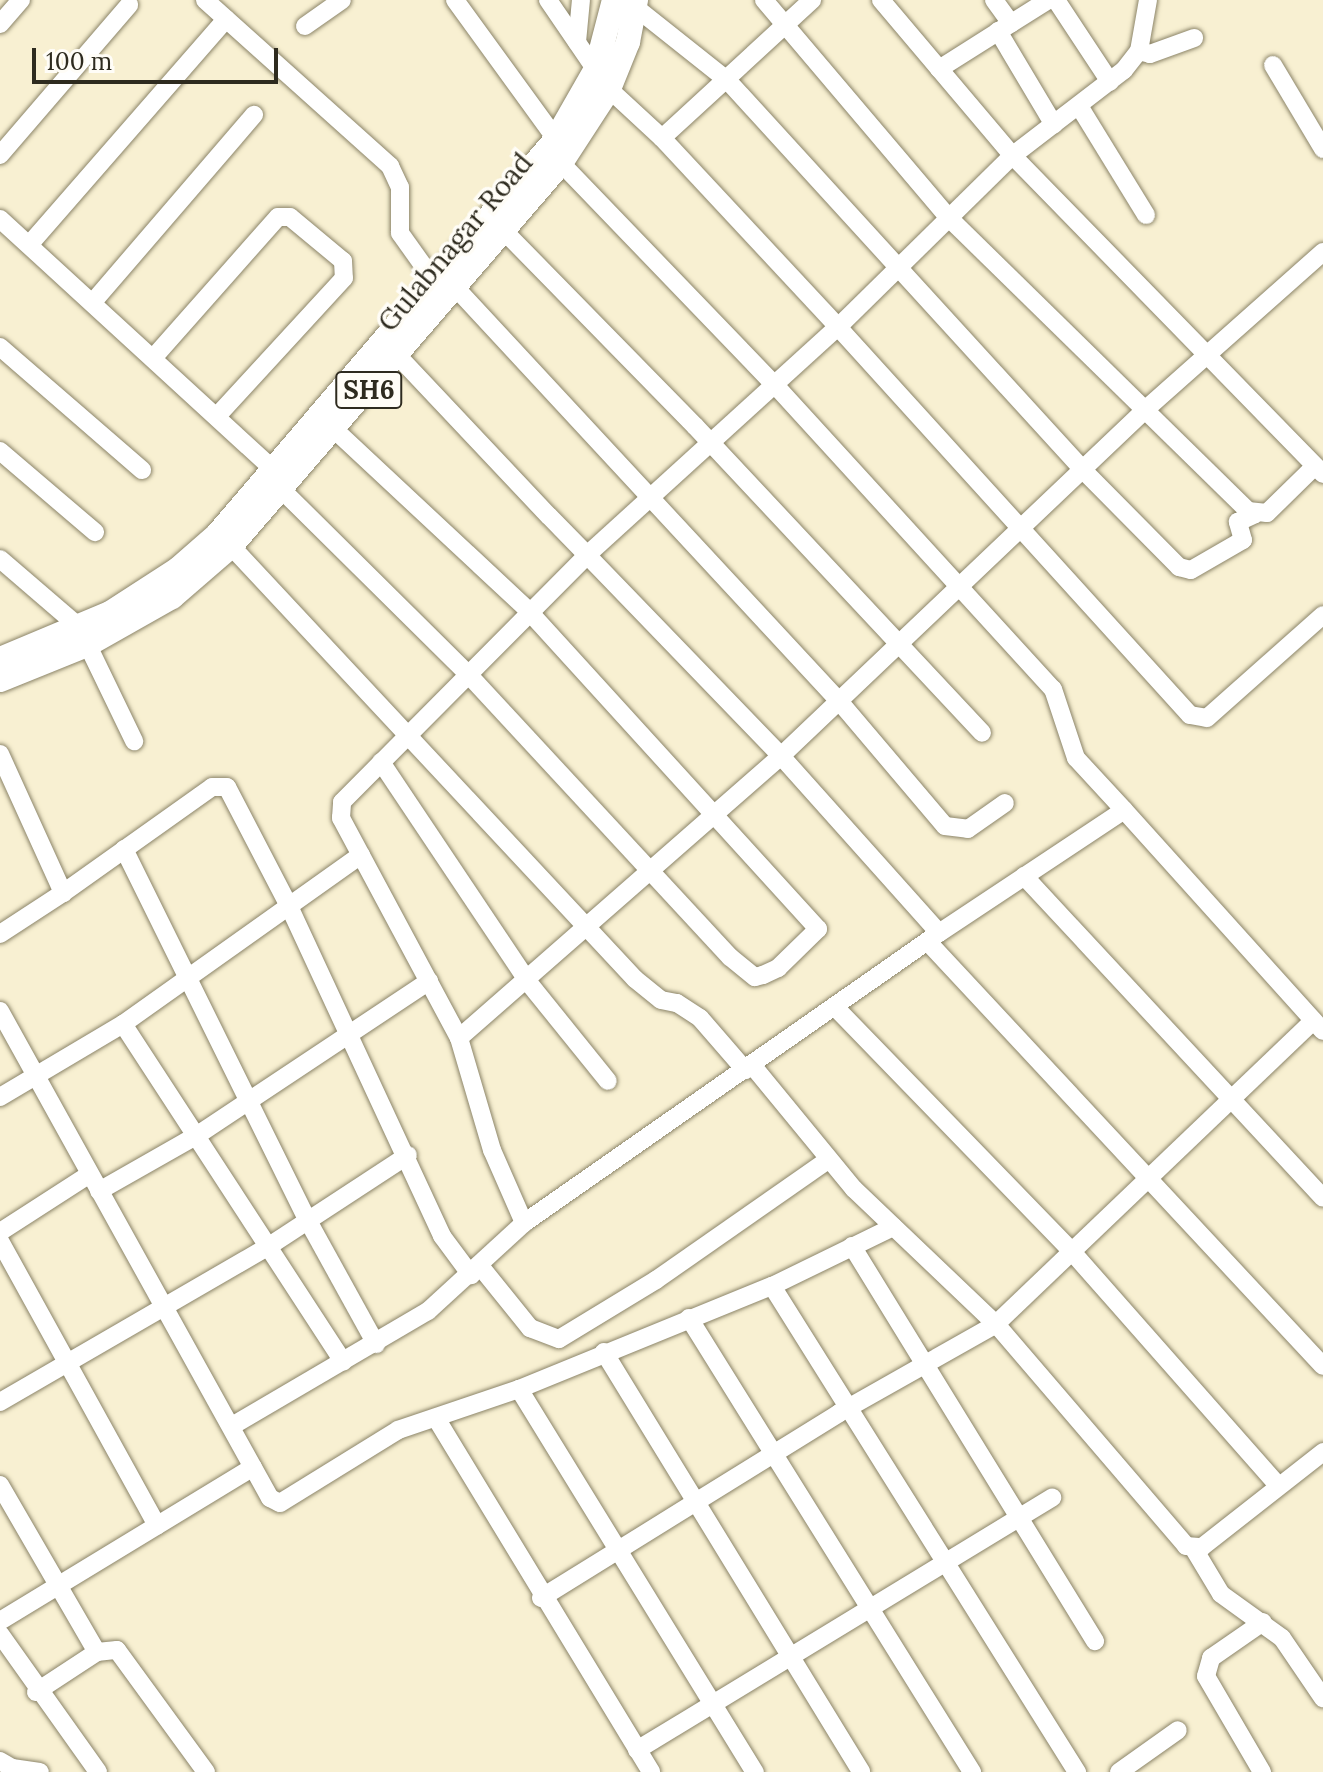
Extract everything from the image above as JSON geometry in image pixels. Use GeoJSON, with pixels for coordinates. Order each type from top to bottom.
{"type":"FeatureCollection","features":[{"type":"Feature","properties":{"kind":"main road","name":"Gulabnagar Road"},"geometry":{"type":"LineString","coordinates":[[0,680],[83,636],[172,597],[231,546],[278,479],[446,285],[505,232],[561,163],[602,79],[629,2]]}},
{"type":"Feature","properties":{"kind":"main road","name":"Gulabnagar Road"},"geometry":{"type":"LineString","coordinates":[[0,659],[83,636],[178,569],[334,429],[398,356],[446,285],[602,79]]}},
{"type":"Feature","properties":{"kind":"street"},"geometry":{"type":"LineString","coordinates":[[0,24],[21,0]]}},
{"type":"Feature","properties":{"kind":"street"},"geometry":{"type":"LineString","coordinates":[[205,0],[390,166],[400,187],[400,233],[646,499],[839,701],[945,826],[968,829],[1005,803]]}},
{"type":"Feature","properties":{"kind":"street"},"geometry":{"type":"LineString","coordinates":[[305,26],[342,0]]}},
{"type":"Feature","properties":{"kind":"street"},"geometry":{"type":"LineString","coordinates":[[455,0],[556,139]]}},
{"type":"Feature","properties":{"kind":"street"},"geometry":{"type":"LineString","coordinates":[[548,0],[602,79],[662,138],[838,327],[1197,720],[1207,718],[1323,615]]}},
{"type":"Feature","properties":{"kind":"street"},"geometry":{"type":"LineString","coordinates":[[577,42],[581,0]]}},
{"type":"Feature","properties":{"kind":"street"},"geometry":{"type":"LineString","coordinates":[[764,0],[950,218],[1255,514]]}},
{"type":"Feature","properties":{"kind":"street"},"geometry":{"type":"LineString","coordinates":[[662,138],[728,81],[812,0]]}},
{"type":"Feature","properties":{"kind":"street"},"geometry":{"type":"LineString","coordinates":[[629,2],[728,81],[1085,472],[1186,570],[1243,540],[1238,522],[1274,508],[1319,470],[1012,156],[881,0]]}},
{"type":"Feature","properties":{"kind":"street"},"geometry":{"type":"LineString","coordinates":[[994,0],[1054,125]]}},
{"type":"Feature","properties":{"kind":"street"},"geometry":{"type":"LineString","coordinates":[[939,69],[1048,0]]}},
{"type":"Feature","properties":{"kind":"street"},"geometry":{"type":"LineString","coordinates":[[1056,0],[1110,82]]}},
{"type":"Feature","properties":{"kind":"street"},"geometry":{"type":"LineString","coordinates":[[524,1223],[492,1150],[459,1038],[341,818],[340,806],[467,673],[646,499],[711,445],[838,327],[1012,156],[1110,82],[1139,51],[1148,0]]}},
{"type":"Feature","properties":{"kind":"street"},"geometry":{"type":"LineString","coordinates":[[0,155],[129,5]]}},
{"type":"Feature","properties":{"kind":"street"},"geometry":{"type":"LineString","coordinates":[[29,245],[226,19]]}},
{"type":"Feature","properties":{"kind":"street"},"geometry":{"type":"LineString","coordinates":[[1139,51],[1150,54],[1194,38]]}},
{"type":"Feature","properties":{"kind":"street"},"geometry":{"type":"LineString","coordinates":[[1273,65],[1323,149]]}},
{"type":"Feature","properties":{"kind":"street"},"geometry":{"type":"LineString","coordinates":[[1079,106],[1146,215]]}},
{"type":"Feature","properties":{"kind":"street"},"geometry":{"type":"LineString","coordinates":[[93,302],[254,115]]}},
{"type":"Feature","properties":{"kind":"street"},"geometry":{"type":"LineString","coordinates":[[541,1598],[621,1552],[697,1498],[996,1324],[1074,1254],[1232,1100],[1318,1026],[1124,810],[1079,765],[1053,689],[775,385],[561,163]]}},
{"type":"Feature","properties":{"kind":"street"},"geometry":{"type":"LineString","coordinates":[[154,357],[278,217],[290,217],[343,261],[344,278],[217,416]]}},
{"type":"Feature","properties":{"kind":"street"},"geometry":{"type":"LineString","coordinates":[[0,219],[217,416],[467,673],[650,875],[755,977],[778,968],[818,929],[529,611],[334,429]]}},
{"type":"Feature","properties":{"kind":"street"},"geometry":{"type":"LineString","coordinates":[[505,232],[901,643],[982,733]]}},
{"type":"Feature","properties":{"kind":"street"},"geometry":{"type":"LineString","coordinates":[[459,1038],[528,982],[587,927],[716,817],[1085,472],[1146,409],[1323,252]]}},
{"type":"Feature","properties":{"kind":"street"},"geometry":{"type":"LineString","coordinates":[[0,347],[142,470]]}},
{"type":"Feature","properties":{"kind":"street"},"geometry":{"type":"LineString","coordinates":[[398,356],[781,756],[934,938],[1148,1180],[1292,1327],[1323,1366]]}},
{"type":"Feature","properties":{"kind":"street"},"geometry":{"type":"LineString","coordinates":[[0,451],[95,532]]}},
{"type":"Feature","properties":{"kind":"street"},"geometry":{"type":"LineString","coordinates":[[231,546],[652,994],[700,1018],[828,1160],[893,1227],[996,1324],[1186,1546],[1194,1549],[1221,1594],[1282,1638],[1323,1698]]}},
{"type":"Feature","properties":{"kind":"street"},"geometry":{"type":"LineString","coordinates":[[0,559],[83,636],[134,741]]}},
{"type":"Feature","properties":{"kind":"street"},"geometry":{"type":"LineString","coordinates":[[0,754],[63,893]]}},
{"type":"Feature","properties":{"kind":"street"},"geometry":{"type":"LineString","coordinates":[[381,762],[528,982],[608,1081]]}},
{"type":"Feature","properties":{"kind":"street"},"geometry":{"type":"LineString","coordinates":[[0,934],[223,784],[288,904],[408,1155],[442,1236],[530,1328],[559,1339]]}},
{"type":"Feature","properties":{"kind":"street"},"geometry":{"type":"LineString","coordinates":[[232,1426],[376,1344],[437,1304],[524,1223],[1124,810]]}},
{"type":"Feature","properties":{"kind":"street"},"geometry":{"type":"LineString","coordinates":[[124,849],[307,1219],[376,1344]]}},
{"type":"Feature","properties":{"kind":"street"},"geometry":{"type":"LineString","coordinates":[[0,1097],[123,1024],[361,855]]}},
{"type":"Feature","properties":{"kind":"street"},"geometry":{"type":"LineString","coordinates":[[1024,876],[1323,1198]]}},
{"type":"Feature","properties":{"kind":"street"},"geometry":{"type":"LineString","coordinates":[[0,1232],[94,1182],[196,1136],[429,981]]}},
{"type":"Feature","properties":{"kind":"street"},"geometry":{"type":"LineString","coordinates":[[835,1007],[1074,1254],[1278,1485]]}},
{"type":"Feature","properties":{"kind":"street"},"geometry":{"type":"LineString","coordinates":[[0,1011],[270,1498],[286,1502],[382,1438],[519,1389],[772,1286],[893,1227]]}},
{"type":"Feature","properties":{"kind":"street"},"geometry":{"type":"LineString","coordinates":[[123,1024],[343,1362]]}},
{"type":"Feature","properties":{"kind":"street"},"geometry":{"type":"LineString","coordinates":[[0,1402],[269,1246],[408,1155]]}},
{"type":"Feature","properties":{"kind":"street"},"geometry":{"type":"LineString","coordinates":[[559,1339],[656,1280],[828,1160]]}},
{"type":"Feature","properties":{"kind":"street"},"geometry":{"type":"LineString","coordinates":[[0,1241],[157,1525]]}},
{"type":"Feature","properties":{"kind":"street"},"geometry":{"type":"LineString","coordinates":[[852,1246],[923,1368],[1021,1517],[1095,1641]]}},
{"type":"Feature","properties":{"kind":"street"},"geometry":{"type":"LineString","coordinates":[[772,1286],[1077,1772]]}},
{"type":"Feature","properties":{"kind":"street"},"geometry":{"type":"LineString","coordinates":[[689,1318],[972,1772]]}},
{"type":"Feature","properties":{"kind":"street"},"geometry":{"type":"LineString","coordinates":[[559,1339],[565,1368]]}},
{"type":"Feature","properties":{"kind":"street"},"geometry":{"type":"LineString","coordinates":[[604,1352],[697,1498],[861,1772]]}},
{"type":"Feature","properties":{"kind":"street"},"geometry":{"type":"LineString","coordinates":[[519,1389],[755,1772]]}},
{"type":"Feature","properties":{"kind":"street"},"geometry":{"type":"LineString","coordinates":[[436,1418],[541,1598],[651,1772]]}},
{"type":"Feature","properties":{"kind":"street"},"geometry":{"type":"LineString","coordinates":[[1194,1549],[1323,1452]]}},
{"type":"Feature","properties":{"kind":"street"},"geometry":{"type":"LineString","coordinates":[[0,1621],[253,1467]]}},
{"type":"Feature","properties":{"kind":"street"},"geometry":{"type":"LineString","coordinates":[[0,1485],[97,1652]]}},
{"type":"Feature","properties":{"kind":"street"},"geometry":{"type":"LineString","coordinates":[[637,1750],[1052,1498]]}},
{"type":"Feature","properties":{"kind":"street"},"geometry":{"type":"LineString","coordinates":[[1262,1772],[1206,1676],[1211,1658],[1263,1622]]}},
{"type":"Feature","properties":{"kind":"street"},"geometry":{"type":"LineString","coordinates":[[0,1634],[36,1692],[98,1772]]}},
{"type":"Feature","properties":{"kind":"street"},"geometry":{"type":"LineString","coordinates":[[36,1692],[97,1652],[109,1648],[127,1658],[206,1772]]}},
{"type":"Feature","properties":{"kind":"street"},"geometry":{"type":"LineString","coordinates":[[1119,1772],[1178,1730]]}},
{"type":"Feature","properties":{"kind":"street"},"geometry":{"type":"LineString","coordinates":[[0,1761],[12,1768],[40,1772]]}}]}
